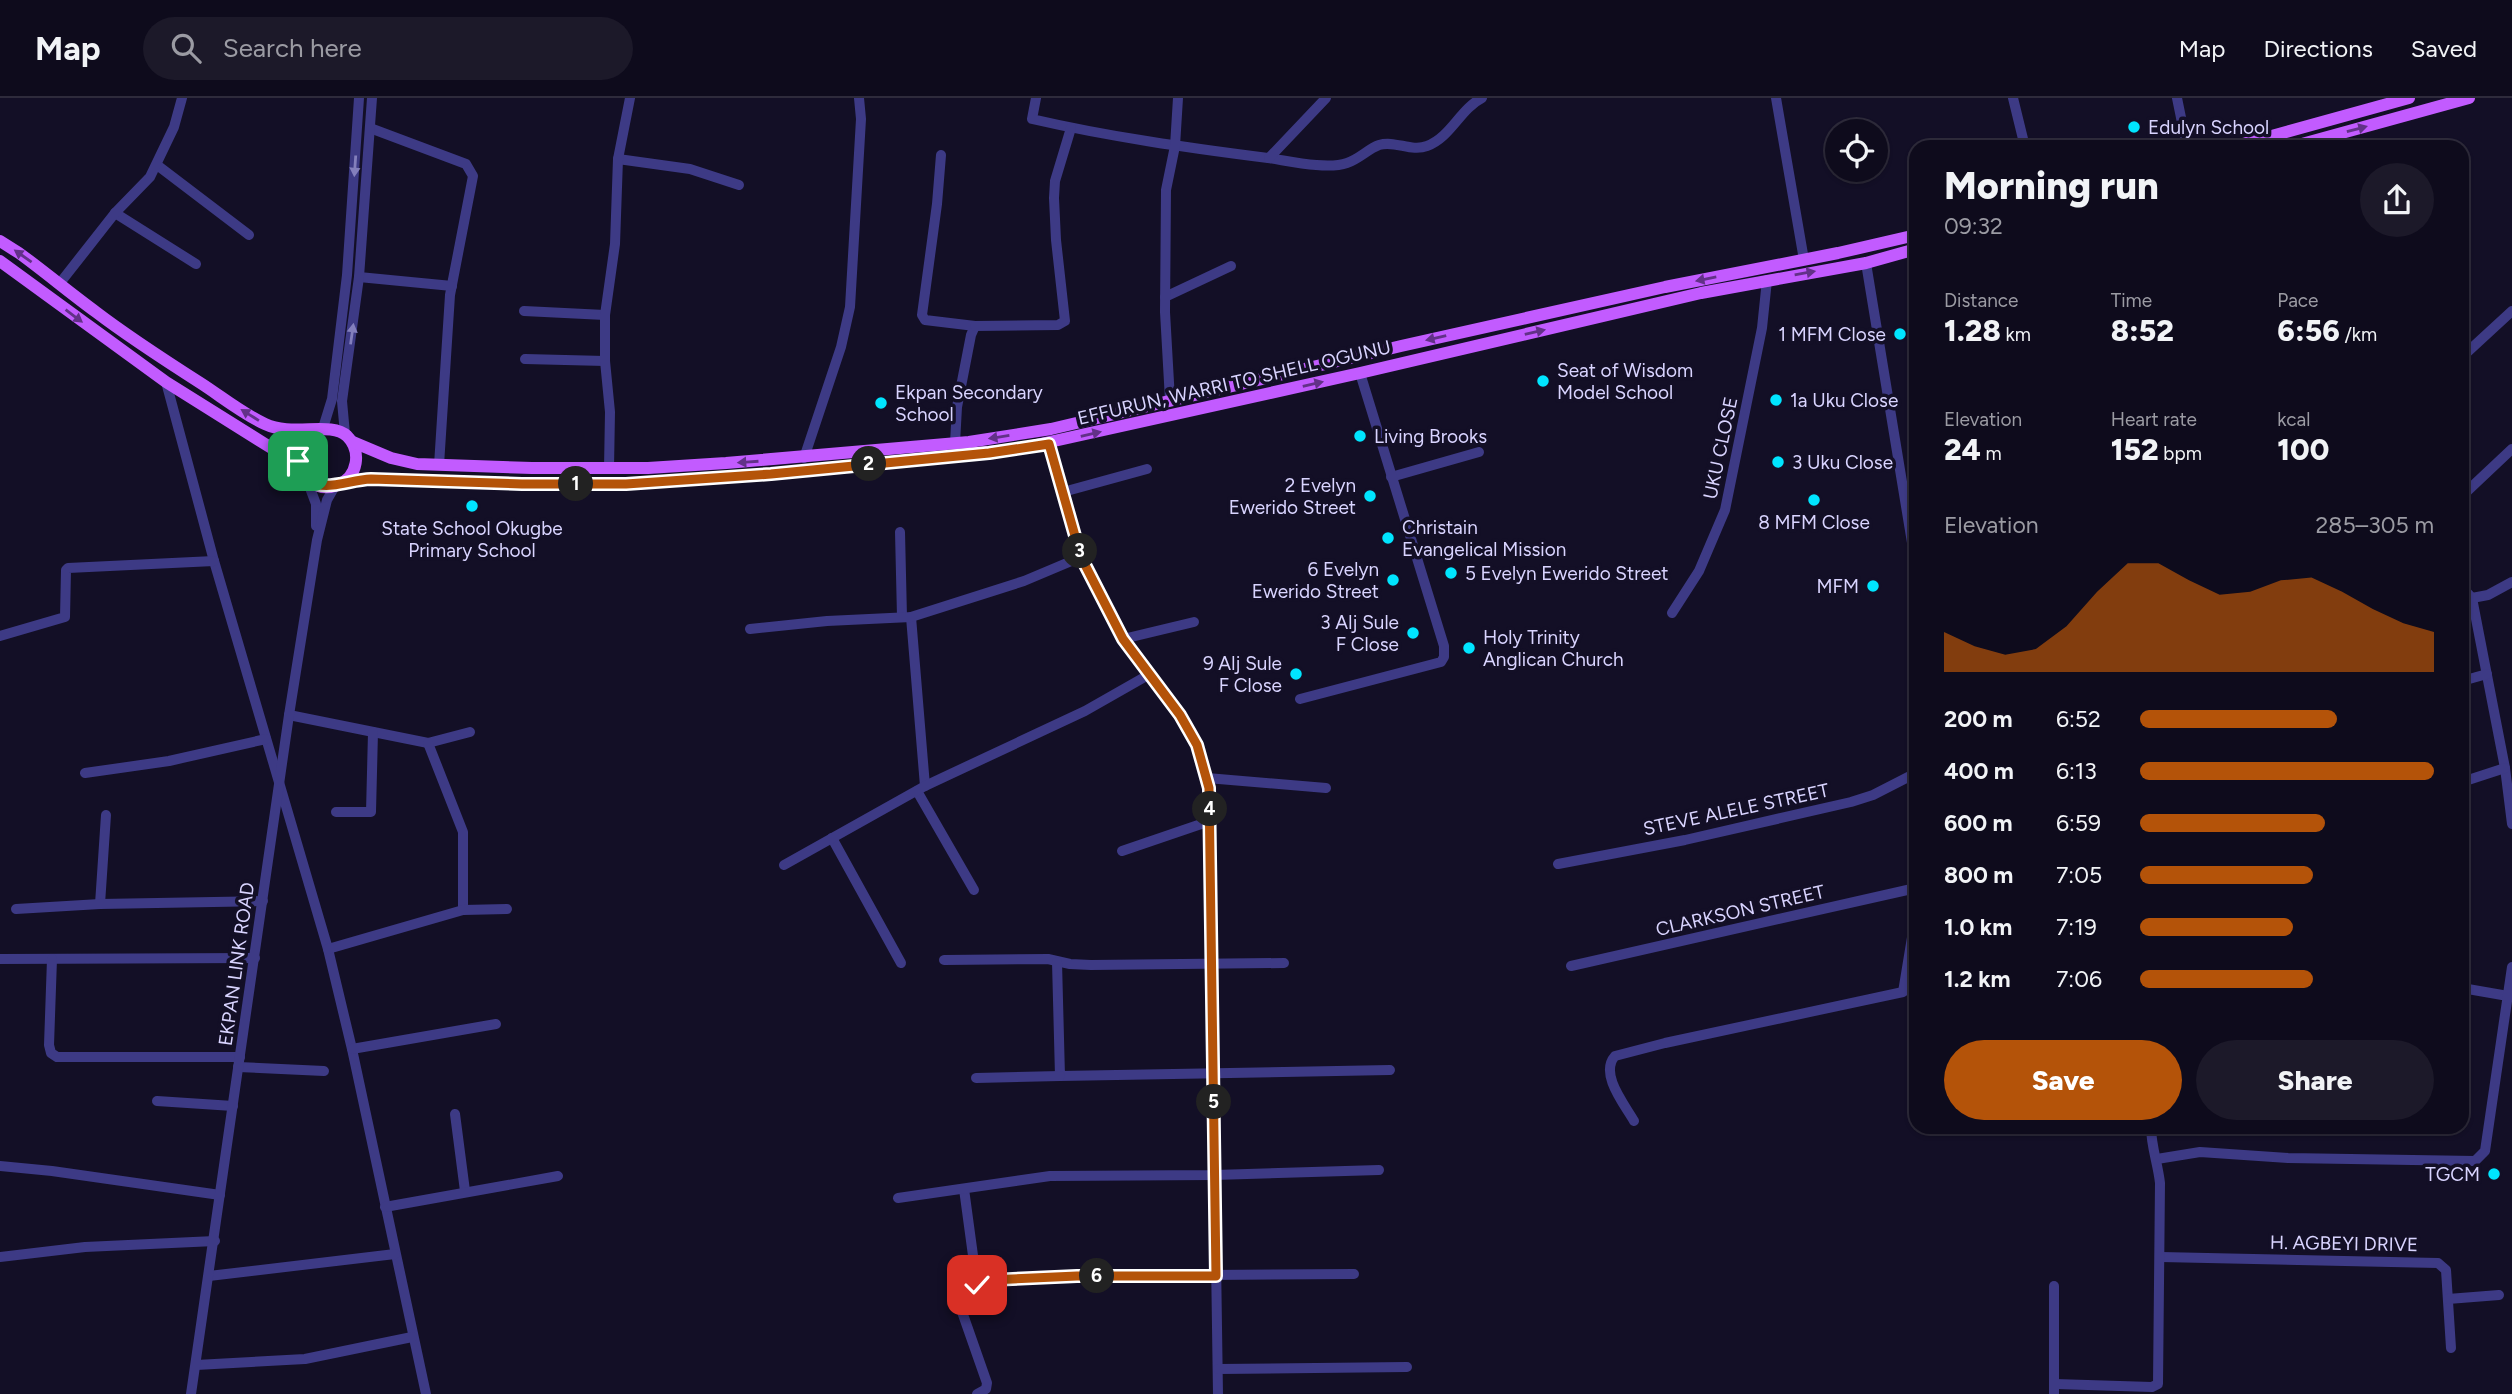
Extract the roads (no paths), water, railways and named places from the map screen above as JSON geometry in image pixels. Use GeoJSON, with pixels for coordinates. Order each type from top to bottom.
{"type":"FeatureCollection","features":[{"type":"Feature","properties":{"kind":"main road"},"geometry":{"type":"LineString","coordinates":[[2257,140],[2409,98]]}},
{"type":"Feature","properties":{"kind":"main road"},"geometry":{"type":"LineString","coordinates":[[2316,140],[2469,98]]}},
{"type":"Feature","properties":{"kind":"main road","name":"EFFURUN, WARRI TO SHELL OGUNU"},"geometry":{"type":"LineString","coordinates":[[349,438],[391,458],[439,466],[609,468],[804,458],[955,443],[1051,429],[1401,346],[1909,236]]}},
{"type":"Feature","properties":{"kind":"main road"},"geometry":{"type":"LineString","coordinates":[[0,241],[147,348],[266,425],[291,431],[335,429],[349,438],[357,461],[348,478],[338,485],[325,487],[304,474],[273,449],[166,382],[0,261]]}},
{"type":"Feature","properties":{"kind":"main road","name":"EFFURUN, WARRI TO SHELL OGUNU"},"geometry":{"type":"LineString","coordinates":[[338,485],[371,479],[626,484],[771,474],[989,453],[1049,444],[1701,293],[1866,263],[1909,251]]}},
{"type":"Feature","properties":{"kind":"main road"},"geometry":{"type":"LineString","coordinates":[[1401,346],[1405,362]]}},
{"type":"Feature","properties":{"kind":"main road"},"geometry":{"type":"LineString","coordinates":[[304,474],[298,461],[301,443],[319,429]]}},
{"type":"Feature","properties":{"kind":"street"},"geometry":{"type":"LineString","coordinates":[[60,283],[115,213],[150,177],[174,127],[182,98]]}},
{"type":"Feature","properties":{"kind":"street"},"geometry":{"type":"LineString","coordinates":[[349,438],[337,400],[359,98]]}},
{"type":"Feature","properties":{"kind":"street"},"geometry":{"type":"LineString","coordinates":[[319,429],[337,400],[359,277],[372,98]]}},
{"type":"Feature","properties":{"kind":"street"},"geometry":{"type":"LineString","coordinates":[[609,468],[610,412],[605,360],[605,315],[615,244],[618,159],[630,98]]}},
{"type":"Feature","properties":{"kind":"street"},"geometry":{"type":"LineString","coordinates":[[804,458],[841,347],[850,307],[861,119],[859,98]]}},
{"type":"Feature","properties":{"kind":"street"},"geometry":{"type":"LineString","coordinates":[[1036,98],[1032,119],[1175,146],[1316,164],[1346,164],[1379,145],[1418,149],[1437,141],[1451,130],[1475,102],[1482,98]]}},
{"type":"Feature","properties":{"kind":"street"},"geometry":{"type":"LineString","coordinates":[[1171,400],[1165,297],[1166,190],[1175,146],[1178,98]]}},
{"type":"Feature","properties":{"kind":"street"},"geometry":{"type":"LineString","coordinates":[[1269,158],[1326,98]]}},
{"type":"Feature","properties":{"kind":"street"},"geometry":{"type":"LineString","coordinates":[[1776,98],[1804,260]]}},
{"type":"Feature","properties":{"kind":"street"},"geometry":{"type":"LineString","coordinates":[[2013,98],[2023,140]]}},
{"type":"Feature","properties":{"kind":"street"},"geometry":{"type":"LineString","coordinates":[[2178,98],[2186,140]]}},
{"type":"Feature","properties":{"kind":"street"},"geometry":{"type":"LineString","coordinates":[[370,128],[466,164],[472,176],[452,286],[439,466]]}},
{"type":"Feature","properties":{"kind":"street"},"geometry":{"type":"LineString","coordinates":[[941,155],[922,314],[925,320],[975,326],[1058,325],[1065,321],[1056,240],[1055,181],[1071,128]]}},
{"type":"Feature","properties":{"kind":"street"},"geometry":{"type":"LineString","coordinates":[[618,159],[691,169],[739,185]]}},
{"type":"Feature","properties":{"kind":"street"},"geometry":{"type":"LineString","coordinates":[[157,165],[249,235]]}},
{"type":"Feature","properties":{"kind":"street"},"geometry":{"type":"LineString","coordinates":[[115,213],[196,264]]}},
{"type":"Feature","properties":{"kind":"street"},"geometry":{"type":"LineString","coordinates":[[1866,263],[1909,524]]}},
{"type":"Feature","properties":{"kind":"street"},"geometry":{"type":"LineString","coordinates":[[1165,297],[1231,266]]}},
{"type":"Feature","properties":{"kind":"street"},"geometry":{"type":"LineString","coordinates":[[359,277],[452,286]]}},
{"type":"Feature","properties":{"kind":"street","name":"UKU CLOSE"},"geometry":{"type":"LineString","coordinates":[[1672,613],[1699,571],[1725,510],[1762,328],[1767,280]]}},
{"type":"Feature","properties":{"kind":"street"},"geometry":{"type":"LineString","coordinates":[[524,311],[605,315]]}},
{"type":"Feature","properties":{"kind":"street"},"geometry":{"type":"LineString","coordinates":[[2469,351],[2512,311]]}},
{"type":"Feature","properties":{"kind":"street"},"geometry":{"type":"LineString","coordinates":[[955,443],[957,407],[975,326]]}},
{"type":"Feature","properties":{"kind":"street"},"geometry":{"type":"LineString","coordinates":[[524,359],[605,360]]}},
{"type":"Feature","properties":{"kind":"street"},"geometry":{"type":"LineString","coordinates":[[1300,699],[1441,662],[1444,657],[1444,646],[1360,373]]}},
{"type":"Feature","properties":{"kind":"street"},"geometry":{"type":"LineString","coordinates":[[166,382],[214,561],[328,949],[426,1394]]}},
{"type":"Feature","properties":{"kind":"street"},"geometry":{"type":"LineString","coordinates":[[1049,444],[1081,557],[1123,639],[1180,715],[1197,745],[1209,788],[1218,1394]]}},
{"type":"Feature","properties":{"kind":"street"},"geometry":{"type":"LineString","coordinates":[[2469,489],[2512,449]]}},
{"type":"Feature","properties":{"kind":"street"},"geometry":{"type":"LineString","coordinates":[[1391,477],[1479,452]]}},
{"type":"Feature","properties":{"kind":"street"},"geometry":{"type":"LineString","coordinates":[[1063,492],[1147,469]]}},
{"type":"Feature","properties":{"kind":"street"},"geometry":{"type":"LineString","coordinates":[[304,474],[316,503],[317,540]]}},
{"type":"Feature","properties":{"kind":"street"},"geometry":{"type":"LineString","coordinates":[[317,540],[321,519],[338,485]]}},
{"type":"Feature","properties":{"kind":"street"},"geometry":{"type":"LineString","coordinates":[[900,532],[921,788],[974,890]]}},
{"type":"Feature","properties":{"kind":"street","name":"EKPAN LINK ROAD"},"geometry":{"type":"LineString","coordinates":[[191,1394],[289,715],[317,540]]}},
{"type":"Feature","properties":{"kind":"street"},"geometry":{"type":"LineString","coordinates":[[750,629],[827,621],[907,617],[1024,581],[1081,557]]}},
{"type":"Feature","properties":{"kind":"street"},"geometry":{"type":"LineString","coordinates":[[0,636],[65,617],[68,568],[214,561]]}},
{"type":"Feature","properties":{"kind":"street"},"geometry":{"type":"LineString","coordinates":[[2472,597],[2488,595],[2512,582]]}},
{"type":"Feature","properties":{"kind":"street"},"geometry":{"type":"LineString","coordinates":[[2469,594],[2472,597],[2505,768],[2512,824]]}},
{"type":"Feature","properties":{"kind":"street"},"geometry":{"type":"LineString","coordinates":[[1123,639],[1194,622]]}},
{"type":"Feature","properties":{"kind":"street"},"geometry":{"type":"LineString","coordinates":[[784,865],[921,788],[1085,711],[1150,674]]}},
{"type":"Feature","properties":{"kind":"street"},"geometry":{"type":"LineString","coordinates":[[2469,679],[2487,674]]}},
{"type":"Feature","properties":{"kind":"street"},"geometry":{"type":"LineString","coordinates":[[289,715],[428,743],[470,732]]}},
{"type":"Feature","properties":{"kind":"street"},"geometry":{"type":"LineString","coordinates":[[336,812],[371,812],[373,732]]}},
{"type":"Feature","properties":{"kind":"street"},"geometry":{"type":"LineString","coordinates":[[85,773],[169,761],[266,739]]}},
{"type":"Feature","properties":{"kind":"street"},"geometry":{"type":"LineString","coordinates":[[428,743],[463,832],[463,910]]}},
{"type":"Feature","properties":{"kind":"street"},"geometry":{"type":"LineString","coordinates":[[2469,780],[2505,768]]}},
{"type":"Feature","properties":{"kind":"street","name":"STEVE ALELE STREET"},"geometry":{"type":"LineString","coordinates":[[1558,864],[1685,840],[1851,802],[1873,795],[1909,776]]}},
{"type":"Feature","properties":{"kind":"street"},"geometry":{"type":"LineString","coordinates":[[1207,778],[1326,788]]}},
{"type":"Feature","properties":{"kind":"street"},"geometry":{"type":"LineString","coordinates":[[100,904],[106,814]]}},
{"type":"Feature","properties":{"kind":"street"},"geometry":{"type":"LineString","coordinates":[[1122,851],[1210,821]]}},
{"type":"Feature","properties":{"kind":"street"},"geometry":{"type":"LineString","coordinates":[[832,838],[901,964]]}},
{"type":"Feature","properties":{"kind":"street","name":"CLARKSON STREET"},"geometry":{"type":"LineString","coordinates":[[1571,966],[1909,890]]}},
{"type":"Feature","properties":{"kind":"street"},"geometry":{"type":"LineString","coordinates":[[16,909],[100,904],[263,901]]}},
{"type":"Feature","properties":{"kind":"street"},"geometry":{"type":"LineString","coordinates":[[328,949],[463,910],[507,909]]}},
{"type":"Feature","properties":{"kind":"street"},"geometry":{"type":"LineString","coordinates":[[1634,1121],[1614,1087],[1609,1070],[1610,1061],[1615,1056],[1903,992],[1909,956]]}},
{"type":"Feature","properties":{"kind":"street"},"geometry":{"type":"LineString","coordinates":[[0,959],[255,958]]}},
{"type":"Feature","properties":{"kind":"street"},"geometry":{"type":"LineString","coordinates":[[52,959],[49,1045],[51,1053],[57,1057],[239,1062],[324,1071]]}},
{"type":"Feature","properties":{"kind":"street"},"geometry":{"type":"LineString","coordinates":[[944,960],[1048,959],[1091,965],[1284,964]]}},
{"type":"Feature","properties":{"kind":"street"},"geometry":{"type":"LineString","coordinates":[[1057,962],[1060,1076]]}},
{"type":"Feature","properties":{"kind":"street"},"geometry":{"type":"LineString","coordinates":[[2157,1159],[2200,1152],[2288,1158],[2475,1161],[2485,1152],[2512,967]]}},
{"type":"Feature","properties":{"kind":"street"},"geometry":{"type":"LineString","coordinates":[[2469,989],[2508,996]]}},
{"type":"Feature","properties":{"kind":"street"},"geometry":{"type":"LineString","coordinates":[[352,1049],[496,1024]]}},
{"type":"Feature","properties":{"kind":"street"},"geometry":{"type":"LineString","coordinates":[[976,1078],[1390,1070]]}},
{"type":"Feature","properties":{"kind":"street"},"geometry":{"type":"LineString","coordinates":[[157,1101],[233,1106]]}},
{"type":"Feature","properties":{"kind":"street"},"geometry":{"type":"LineString","coordinates":[[455,1114],[465,1191]]}},
{"type":"Feature","properties":{"kind":"street"},"geometry":{"type":"LineString","coordinates":[[2054,1286],[2054,1389],[2152,1387],[2158,1384],[2161,1256],[2157,1159],[2151,1134]]}},
{"type":"Feature","properties":{"kind":"street"},"geometry":{"type":"LineString","coordinates":[[0,1167],[52,1171],[220,1195]]}},
{"type":"Feature","properties":{"kind":"street"},"geometry":{"type":"LineString","coordinates":[[898,1198],[1050,1176],[1379,1170]]}},
{"type":"Feature","properties":{"kind":"street"},"geometry":{"type":"LineString","coordinates":[[385,1207],[558,1177]]}},
{"type":"Feature","properties":{"kind":"street"},"geometry":{"type":"LineString","coordinates":[[964,1189],[977,1285]]}},
{"type":"Feature","properties":{"kind":"street"},"geometry":{"type":"LineString","coordinates":[[0,1257],[85,1247],[215,1241]]}},
{"type":"Feature","properties":{"kind":"street"},"geometry":{"type":"LineString","coordinates":[[209,1276],[395,1254]]}},
{"type":"Feature","properties":{"kind":"street","name":"H. AGBEYI DRIVE"},"geometry":{"type":"LineString","coordinates":[[2161,1256],[2438,1263],[2446,1270],[2451,1348]]}},
{"type":"Feature","properties":{"kind":"street"},"geometry":{"type":"LineString","coordinates":[[977,1394],[986,1389],[988,1383],[960,1306],[967,1294],[977,1285],[991,1280],[1077,1276],[1354,1274]]}},
{"type":"Feature","properties":{"kind":"street"},"geometry":{"type":"LineString","coordinates":[[2448,1299],[2499,1295]]}},
{"type":"Feature","properties":{"kind":"street"},"geometry":{"type":"LineString","coordinates":[[196,1365],[305,1359],[412,1337]]}},
{"type":"Feature","properties":{"kind":"street"},"geometry":{"type":"LineString","coordinates":[[1218,1369],[1407,1367]]}},
{"type":"Feature","properties":{"kind":"place","name":"Edulyn School"},"geometry":{"type":"Point","coordinates":[2134,127]}},
{"type":"Feature","properties":{"kind":"place","name":"1 MFM Close"},"geometry":{"type":"Point","coordinates":[1900,334]}},
{"type":"Feature","properties":{"kind":"place","name":"Seat of Wisdom Model School"},"geometry":{"type":"Point","coordinates":[1543,381]}},
{"type":"Feature","properties":{"kind":"place","name":"1a Uku Close"},"geometry":{"type":"Point","coordinates":[1776,400]}},
{"type":"Feature","properties":{"kind":"place","name":"Ekpan Secondary School"},"geometry":{"type":"Point","coordinates":[881,403]}},
{"type":"Feature","properties":{"kind":"place","name":"Living Brooks"},"geometry":{"type":"Point","coordinates":[1360,436]}},
{"type":"Feature","properties":{"kind":"place","name":"3 Uku Close"},"geometry":{"type":"Point","coordinates":[1778,462]}},
{"type":"Feature","properties":{"kind":"place","name":"2 Evelyn Ewerido Street"},"geometry":{"type":"Point","coordinates":[1370,496]}},
{"type":"Feature","properties":{"kind":"place","name":"8 MFM Close"},"geometry":{"type":"Point","coordinates":[1814,500]}},
{"type":"Feature","properties":{"kind":"place","name":"State School Okugbe Primary School"},"geometry":{"type":"Point","coordinates":[472,506]}},
{"type":"Feature","properties":{"kind":"place","name":"Christain Evangelical Mission"},"geometry":{"type":"Point","coordinates":[1388,538]}},
{"type":"Feature","properties":{"kind":"place","name":"5 Evelyn Ewerido Street"},"geometry":{"type":"Point","coordinates":[1451,573]}},
{"type":"Feature","properties":{"kind":"place","name":"6 Evelyn Ewerido Street"},"geometry":{"type":"Point","coordinates":[1393,580]}},
{"type":"Feature","properties":{"kind":"place","name":"MFM"},"geometry":{"type":"Point","coordinates":[1873,586]}},
{"type":"Feature","properties":{"kind":"place","name":"3 Alj Sule F Close"},"geometry":{"type":"Point","coordinates":[1413,633]}},
{"type":"Feature","properties":{"kind":"place","name":"Holy Trinity Anglican Church"},"geometry":{"type":"Point","coordinates":[1469,648]}},
{"type":"Feature","properties":{"kind":"place","name":"9 Alj Sule F Close"},"geometry":{"type":"Point","coordinates":[1296,674]}},
{"type":"Feature","properties":{"kind":"place","name":"TGCM"},"geometry":{"type":"Point","coordinates":[2494,1174]}}]}
